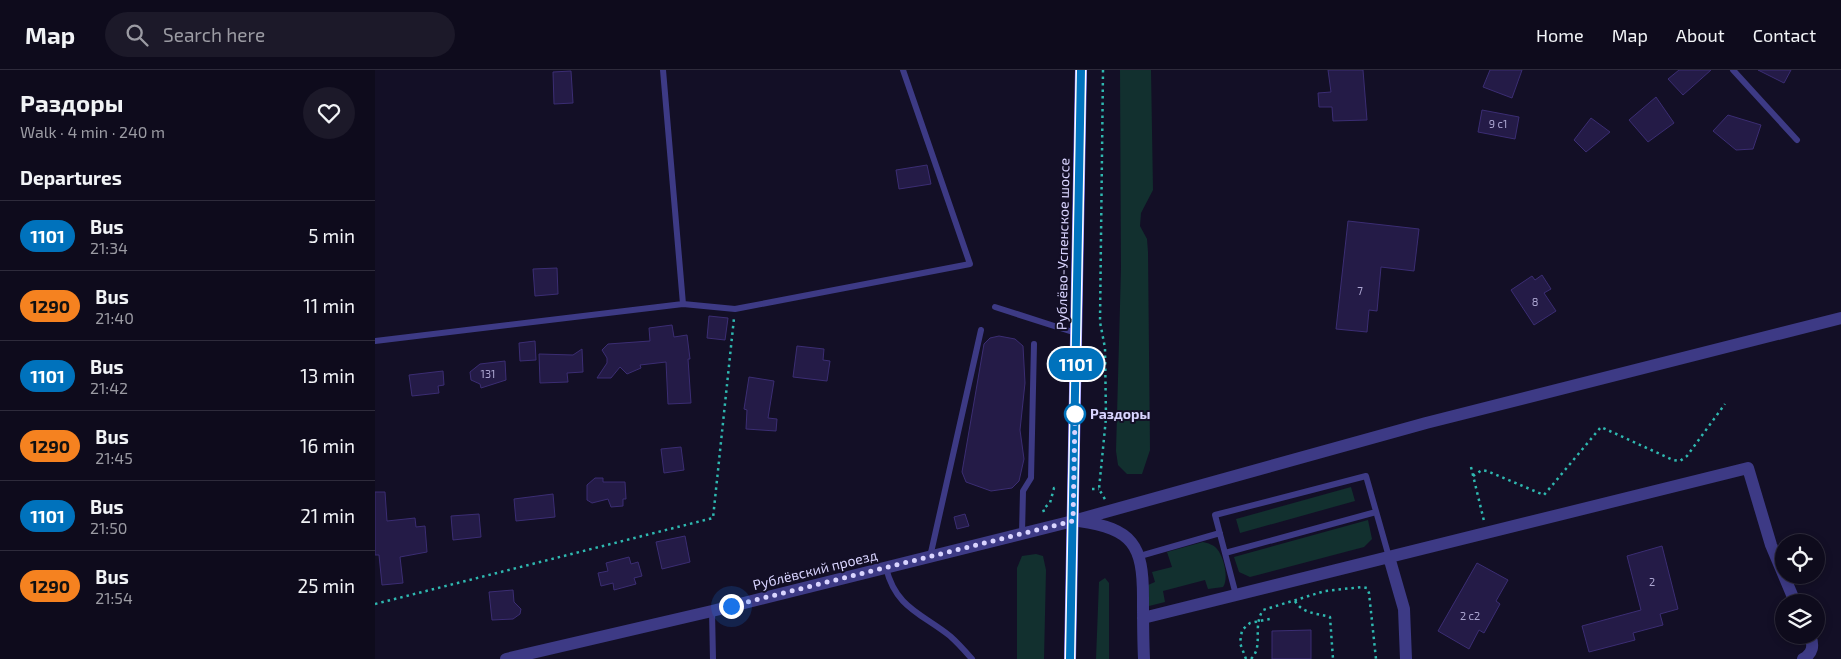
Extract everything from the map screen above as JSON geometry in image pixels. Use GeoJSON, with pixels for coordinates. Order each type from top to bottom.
{"type":"FeatureCollection","features":[{"type":"Feature","properties":{"kind":"main road","name":"Рублёво-Успенское шоссе"},"geometry":{"type":"LineString","coordinates":[[1070,659],[1081,70]]}},
{"type":"Feature","properties":{"kind":"street","name":"Рублёвский проезд"},"geometry":{"type":"LineString","coordinates":[[506,659],[712,611],[1073,521],[1426,423],[1841,318]]}},
{"type":"Feature","properties":{"kind":"street"},"geometry":{"type":"LineString","coordinates":[[1143,618],[1748,468],[1771,545],[1792,594]]}},
{"type":"Feature","properties":{"kind":"street"},"geometry":{"type":"LineString","coordinates":[[1073,521],[1095,524],[1114,530],[1131,542],[1140,556],[1143,571],[1143,659]]}},
{"type":"Feature","properties":{"kind":"street"},"geometry":{"type":"LineString","coordinates":[[1389,557],[1403,609],[1406,659]]}},
{"type":"Feature","properties":{"kind":"street"},"geometry":{"type":"LineString","coordinates":[[1803,659],[1811,654],[1812,644]]}},
{"type":"Feature","properties":{"kind":"lane"},"geometry":{"type":"LineString","coordinates":[[663,70],[683,304]]}},
{"type":"Feature","properties":{"kind":"lane"},"geometry":{"type":"LineString","coordinates":[[375,341],[683,304],[735,309],[970,264],[903,70]]}},
{"type":"Feature","properties":{"kind":"lane"},"geometry":{"type":"LineString","coordinates":[[1733,70],[1797,140]]}},
{"type":"Feature","properties":{"kind":"lane"},"geometry":{"type":"LineString","coordinates":[[995,307],[1076,332]]}},
{"type":"Feature","properties":{"kind":"lane"},"geometry":{"type":"LineString","coordinates":[[930,557],[981,330]]}},
{"type":"Feature","properties":{"kind":"lane"},"geometry":{"type":"LineString","coordinates":[[1022,533],[1023,491],[1031,478],[1034,344]]}},
{"type":"Feature","properties":{"kind":"lane"},"geometry":{"type":"LineString","coordinates":[[1236,595],[1215,515],[1366,476],[1389,557]]}},
{"type":"Feature","properties":{"kind":"lane"},"geometry":{"type":"LineString","coordinates":[[1225,553],[1376,512]]}},
{"type":"Feature","properties":{"kind":"lane"},"geometry":{"type":"LineString","coordinates":[[1140,556],[1220,533]]}},
{"type":"Feature","properties":{"kind":"lane"},"geometry":{"type":"LineString","coordinates":[[886,568],[894,592],[915,614],[950,636],[972,659]]}},
{"type":"Feature","properties":{"kind":"lane"},"geometry":{"type":"LineString","coordinates":[[712,611],[713,659]]}},
{"type":"Feature","properties":{"kind":"path"},"geometry":{"type":"LineString","coordinates":[[1103,70],[1100,322],[1105,348],[1105,418],[1099,489],[1112,510]]}},
{"type":"Feature","properties":{"kind":"path"},"geometry":{"type":"LineString","coordinates":[[375,604],[713,518],[735,309]]}},
{"type":"Feature","properties":{"kind":"path"},"geometry":{"type":"LineString","coordinates":[[1473,476],[1482,470],[1487,471],[1544,495],[1601,427],[1673,460],[1680,461],[1687,456],[1725,404]]}},
{"type":"Feature","properties":{"kind":"path"},"geometry":{"type":"LineString","coordinates":[[1471,467],[1487,532]]}},
{"type":"Feature","properties":{"kind":"path"},"geometry":{"type":"LineString","coordinates":[[1044,512],[1043,508],[1050,503],[1053,496],[1053,488],[1058,488]]}},
{"type":"Feature","properties":{"kind":"path"},"geometry":{"type":"LineString","coordinates":[[1092,489],[1099,489]]}},
{"type":"Feature","properties":{"kind":"path"},"geometry":{"type":"LineString","coordinates":[[1254,658],[1258,648],[1257,622],[1263,610],[1325,591],[1367,588],[1376,659]]}},
{"type":"Feature","properties":{"kind":"path"},"geometry":{"type":"LineString","coordinates":[[1294,601],[1299,607],[1308,612],[1330,617],[1333,659]]}},
{"type":"Feature","properties":{"kind":"path"},"geometry":{"type":"LineString","coordinates":[[1246,659],[1240,643],[1242,630],[1250,623],[1271,618]]}},
{"type":"Feature","properties":{"kind":"green space"},"geometry":{"type":"Polygon","coordinates":[[[1120,70],[1151,70],[1153,190],[1141,213],[1140,226],[1147,239],[1148,252],[1150,450],[1142,474],[1127,474],[1118,465],[1116,451],[1121,269],[1120,70]]]}},
{"type":"Feature","properties":{"kind":"green space"},"geometry":{"type":"Polygon","coordinates":[[[1351,487],[1355,501],[1240,533],[1236,519],[1351,487]]]}},
{"type":"Feature","properties":{"kind":"green space"},"geometry":{"type":"Polygon","coordinates":[[[1368,520],[1372,539],[1364,547],[1250,577],[1239,572],[1234,557],[1368,520]]]}},
{"type":"Feature","properties":{"kind":"green space"},"geometry":{"type":"Polygon","coordinates":[[[1203,542],[1214,546],[1222,557],[1226,574],[1223,587],[1208,589],[1205,580],[1163,591],[1165,602],[1149,606],[1148,585],[1155,582],[1152,572],[1172,567],[1167,552],[1203,542]]]}},
{"type":"Feature","properties":{"kind":"green space"},"geometry":{"type":"Polygon","coordinates":[[[1036,554],[1043,556],[1046,570],[1044,659],[1017,659],[1017,568],[1022,556],[1036,554]]]}},
{"type":"Feature","properties":{"kind":"green space"},"geometry":{"type":"Polygon","coordinates":[[[1105,578],[1109,583],[1109,659],[1096,659],[1099,582],[1105,578]]]}},
{"type":"Feature","properties":{"kind":"building"},"geometry":{"type":"Polygon","coordinates":[[[1328,70],[1363,70],[1367,120],[1333,121],[1332,107],[1319,107],[1318,93],[1331,92],[1328,70]]]}},
{"type":"Feature","properties":{"kind":"building"},"geometry":{"type":"Polygon","coordinates":[[[1490,70],[1522,70],[1512,98],[1483,87],[1490,70]]]}},
{"type":"Feature","properties":{"kind":"building"},"geometry":{"type":"Polygon","coordinates":[[[1679,70],[1711,70],[1683,95],[1668,79],[1679,70]]]}},
{"type":"Feature","properties":{"kind":"building"},"geometry":{"type":"Polygon","coordinates":[[[1758,70],[1791,70],[1784,83],[1758,70]]]}},
{"type":"Feature","properties":{"kind":"building"},"geometry":{"type":"Polygon","coordinates":[[[571,71],[573,103],[554,104],[553,72],[571,71]]]}},
{"type":"Feature","properties":{"kind":"building"},"geometry":{"type":"Polygon","coordinates":[[[1656,97],[1674,123],[1648,142],[1629,120],[1656,97]]]}},
{"type":"Feature","properties":{"kind":"building"},"geometry":{"type":"Polygon","coordinates":[[[1482,110],[1519,117],[1515,139],[1478,132],[1482,110]]]}},
{"type":"Feature","properties":{"kind":"building"},"geometry":{"type":"Polygon","coordinates":[[[1728,115],[1761,125],[1753,149],[1736,150],[1713,131],[1728,115]]]}},
{"type":"Feature","properties":{"kind":"building"},"geometry":{"type":"Polygon","coordinates":[[[1591,118],[1610,132],[1586,152],[1574,140],[1591,118]]]}},
{"type":"Feature","properties":{"kind":"building"},"geometry":{"type":"Polygon","coordinates":[[[927,165],[931,184],[899,189],[896,170],[927,165]]]}},
{"type":"Feature","properties":{"kind":"building"},"geometry":{"type":"Polygon","coordinates":[[[1348,221],[1419,229],[1414,271],[1381,267],[1377,311],[1369,310],[1367,332],[1336,329],[1348,221]]]}},
{"type":"Feature","properties":{"kind":"building"},"geometry":{"type":"Polygon","coordinates":[[[557,268],[558,294],[535,296],[533,269],[557,268]]]}},
{"type":"Feature","properties":{"kind":"building"},"geometry":{"type":"Polygon","coordinates":[[[1542,275],[1551,289],[1544,293],[1556,311],[1534,325],[1511,290],[1532,276],[1535,280],[1542,275]]]}},
{"type":"Feature","properties":{"kind":"building"},"geometry":{"type":"Polygon","coordinates":[[[709,316],[728,318],[725,340],[707,338],[709,316]]]}},
{"type":"Feature","properties":{"kind":"building"},"geometry":{"type":"Polygon","coordinates":[[[672,325],[674,337],[687,335],[690,359],[688,359],[691,403],[668,404],[666,362],[640,365],[641,368],[627,374],[620,367],[611,378],[597,378],[607,363],[607,358],[602,350],[608,344],[650,341],[649,328],[672,325]]]}},
{"type":"Feature","properties":{"kind":"building"},"geometry":{"type":"Polygon","coordinates":[[[999,336],[1015,339],[1023,346],[1025,383],[1020,430],[1024,459],[1019,481],[1012,488],[991,491],[966,482],[962,472],[984,344],[990,338],[999,336]]]}},
{"type":"Feature","properties":{"kind":"building"},"geometry":{"type":"Polygon","coordinates":[[[535,341],[536,360],[520,361],[519,343],[535,341]]]}},
{"type":"Feature","properties":{"kind":"building"},"geometry":{"type":"Polygon","coordinates":[[[797,346],[824,349],[823,360],[830,361],[827,381],[793,377],[797,346]]]}},
{"type":"Feature","properties":{"kind":"building"},"geometry":{"type":"Polygon","coordinates":[[[582,349],[583,372],[567,373],[568,382],[540,383],[539,354],[573,355],[582,349]]]}},
{"type":"Feature","properties":{"kind":"building"},"geometry":{"type":"Polygon","coordinates":[[[505,361],[506,380],[481,388],[480,384],[471,380],[470,372],[480,364],[505,361]]]}},
{"type":"Feature","properties":{"kind":"building"},"geometry":{"type":"Polygon","coordinates":[[[443,371],[444,385],[438,386],[439,393],[412,396],[409,375],[443,371]]]}},
{"type":"Feature","properties":{"kind":"building"},"geometry":{"type":"Polygon","coordinates":[[[749,377],[774,381],[768,418],[777,419],[776,431],[746,429],[747,410],[744,409],[749,377]]]}},
{"type":"Feature","properties":{"kind":"building"},"geometry":{"type":"Polygon","coordinates":[[[681,447],[684,470],[664,473],[661,449],[681,447]]]}},
{"type":"Feature","properties":{"kind":"building"},"geometry":{"type":"Polygon","coordinates":[[[595,478],[603,478],[603,482],[625,482],[626,499],[623,499],[623,506],[611,507],[608,499],[592,503],[587,500],[587,485],[595,478]]]}},
{"type":"Feature","properties":{"kind":"building"},"geometry":{"type":"Polygon","coordinates":[[[375,492],[385,492],[387,521],[415,518],[416,527],[425,526],[427,552],[400,557],[403,583],[382,585],[379,555],[375,555],[375,492]]]}},
{"type":"Feature","properties":{"kind":"building"},"geometry":{"type":"Polygon","coordinates":[[[553,494],[555,517],[516,521],[514,499],[553,494]]]}},
{"type":"Feature","properties":{"kind":"building"},"geometry":{"type":"Polygon","coordinates":[[[479,514],[481,537],[453,540],[451,516],[479,514]]]}},
{"type":"Feature","properties":{"kind":"building"},"geometry":{"type":"Polygon","coordinates":[[[965,514],[969,526],[957,529],[954,517],[965,514]]]}},
{"type":"Feature","properties":{"kind":"building"},"geometry":{"type":"Polygon","coordinates":[[[685,536],[690,562],[662,569],[656,542],[685,536]]]}},
{"type":"Feature","properties":{"kind":"building"},"geometry":{"type":"Polygon","coordinates":[[[1662,546],[1678,609],[1660,614],[1663,625],[1633,633],[1635,640],[1589,652],[1582,626],[1641,610],[1627,556],[1662,546]]]}},
{"type":"Feature","properties":{"kind":"building"},"geometry":{"type":"Polygon","coordinates":[[[629,557],[631,564],[638,562],[642,576],[634,578],[636,584],[614,590],[613,583],[601,586],[598,573],[608,571],[606,563],[629,557]]]}},
{"type":"Feature","properties":{"kind":"building"},"geometry":{"type":"Polygon","coordinates":[[[1477,563],[1508,580],[1496,601],[1500,604],[1484,633],[1479,630],[1469,649],[1438,631],[1477,563]]]}},
{"type":"Feature","properties":{"kind":"building"},"geometry":{"type":"Polygon","coordinates":[[[513,590],[514,602],[521,609],[520,614],[513,619],[492,620],[489,592],[513,590]]]}},
{"type":"Feature","properties":{"kind":"building"},"geometry":{"type":"Polygon","coordinates":[[[1311,630],[1311,659],[1272,659],[1272,631],[1311,630]]]}},
{"type":"Feature","properties":{"kind":"bus line","name":"1101"},"geometry":{"type":"LineString","coordinates":[[1070,659],[1081,70]]}},
{"type":"Feature","properties":{"kind":"place","name":"Раздоры"},"geometry":{"type":"Point","coordinates":[1075,414]}},
{"type":"Feature","properties":{"kind":"route"},"geometry":{"type":"LineString","coordinates":[[731,606],[1073,521],[1075,414]]}}]}
